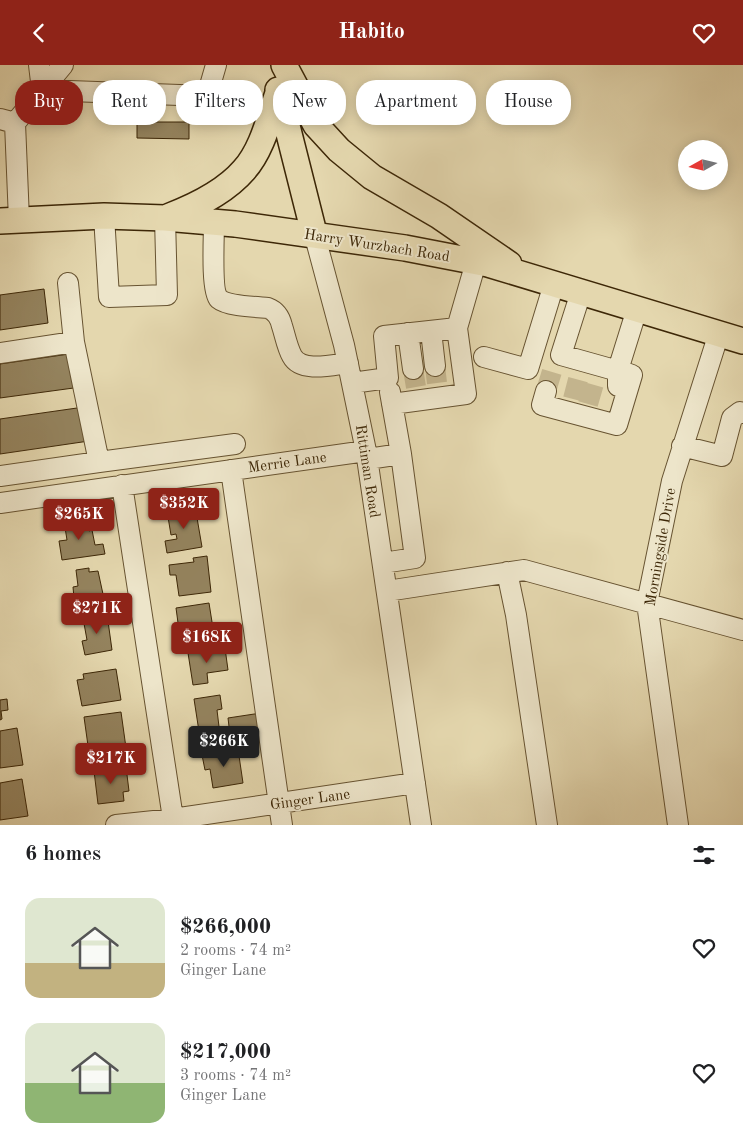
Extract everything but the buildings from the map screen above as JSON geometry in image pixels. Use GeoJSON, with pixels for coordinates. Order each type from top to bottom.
{"type":"FeatureCollection","features":[{"type":"Feature","properties":{"kind":"main road","name":"Rittiman Road"},"geometry":{"type":"LineString","coordinates":[[273,65],[276,80]]}},
{"type":"Feature","properties":{"kind":"main road"},"geometry":{"type":"LineString","coordinates":[[284,65],[316,125],[340,150],[372,177],[542,281]]}},
{"type":"Feature","properties":{"kind":"main road"},"geometry":{"type":"LineString","coordinates":[[166,218],[200,204],[230,183],[244,170],[255,153],[273,107]]}},
{"type":"Feature","properties":{"kind":"main road","name":"Rittiman Road"},"geometry":{"type":"LineString","coordinates":[[286,125],[314,233]]}},
{"type":"Feature","properties":{"kind":"main road","name":"Harry Wurzbach Road"},"geometry":{"type":"LineString","coordinates":[[10,220],[104,216],[166,218],[314,233],[405,247],[476,262],[743,341]]}},
{"type":"Feature","properties":{"kind":"street"},"geometry":{"type":"LineString","coordinates":[[39,65],[41,80]]}},
{"type":"Feature","properties":{"kind":"street"},"geometry":{"type":"LineString","coordinates":[[51,80],[64,65]]}},
{"type":"Feature","properties":{"kind":"street"},"geometry":{"type":"LineString","coordinates":[[83,91],[207,96],[216,65]]}},
{"type":"Feature","properties":{"kind":"street"},"geometry":{"type":"LineString","coordinates":[[8,121],[10,220]]}},
{"type":"Feature","properties":{"kind":"street"},"geometry":{"type":"LineString","coordinates":[[104,216],[109,297],[167,295],[166,218]]}},
{"type":"Feature","properties":{"kind":"street"},"geometry":{"type":"LineString","coordinates":[[214,222],[214,277],[216,294],[220,300],[274,310],[280,318],[292,357],[298,363],[323,366],[348,363]]}},
{"type":"Feature","properties":{"kind":"street","name":"Rittiman Road"},"geometry":{"type":"LineString","coordinates":[[314,233],[348,363],[367,455],[421,825]]}},
{"type":"Feature","properties":{"kind":"street"},"geometry":{"type":"LineString","coordinates":[[392,404],[415,386],[437,382],[466,394],[457,328],[476,262]]}},
{"type":"Feature","properties":{"kind":"street"},"geometry":{"type":"LineString","coordinates":[[484,357],[528,369],[542,281]]}},
{"type":"Feature","properties":{"kind":"street"},"geometry":{"type":"LineString","coordinates":[[68,283],[74,342],[99,462]]}},
{"type":"Feature","properties":{"kind":"street"},"geometry":{"type":"LineString","coordinates":[[582,292],[589,370]]}},
{"type":"Feature","properties":{"kind":"street"},"geometry":{"type":"LineString","coordinates":[[589,370],[637,309]]}},
{"type":"Feature","properties":{"kind":"street"},"geometry":{"type":"LineString","coordinates":[[383,563],[416,558],[388,378],[384,336],[457,328]]}},
{"type":"Feature","properties":{"kind":"street"},"geometry":{"type":"LineString","coordinates":[[430,331],[437,382]]}},
{"type":"Feature","properties":{"kind":"street"},"geometry":{"type":"LineString","coordinates":[[408,333],[415,386]]}},
{"type":"Feature","properties":{"kind":"street","name":"Morningside Drive"},"geometry":{"type":"LineString","coordinates":[[678,825],[647,603],[672,481],[719,333]]}},
{"type":"Feature","properties":{"kind":"street"},"geometry":{"type":"LineString","coordinates":[[0,353],[74,342]]}},
{"type":"Feature","properties":{"kind":"street"},"geometry":{"type":"LineString","coordinates":[[581,408],[617,425],[632,375],[589,370]]}},
{"type":"Feature","properties":{"kind":"street"},"geometry":{"type":"LineString","coordinates":[[352,383],[388,378]]}},
{"type":"Feature","properties":{"kind":"street"},"geometry":{"type":"LineString","coordinates":[[682,446],[722,456],[732,418],[743,413]]}},
{"type":"Feature","properties":{"kind":"street"},"geometry":{"type":"LineString","coordinates":[[0,476],[235,444]]}},
{"type":"Feature","properties":{"kind":"street","name":"Merrie Lane"},"geometry":{"type":"LineString","coordinates":[[0,503],[231,470],[367,455],[401,455]]}},
{"type":"Feature","properties":{"kind":"street"},"geometry":{"type":"LineString","coordinates":[[231,470],[282,825]]}},
{"type":"Feature","properties":{"kind":"street"},"geometry":{"type":"LineString","coordinates":[[122,485],[173,822]]}},
{"type":"Feature","properties":{"kind":"street"},"geometry":{"type":"LineString","coordinates":[[387,591],[524,570],[743,630]]}},
{"type":"Feature","properties":{"kind":"street"},"geometry":{"type":"LineString","coordinates":[[507,572],[516,615],[547,825]]}},
{"type":"Feature","properties":{"kind":"street","name":"Ginger Lane"},"geometry":{"type":"LineString","coordinates":[[116,825],[173,822],[279,803],[415,783]]}},
{"type":"Feature","properties":{"kind":"tunnel"},"geometry":{"type":"LineString","coordinates":[[435,366],[437,383]]}},
{"type":"Feature","properties":{"kind":"tunnel"},"geometry":{"type":"LineString","coordinates":[[546,391],[553,368]]}},
{"type":"Feature","properties":{"kind":"tunnel"},"geometry":{"type":"LineString","coordinates":[[413,369],[416,387]]}},
{"type":"Feature","properties":{"kind":"tunnel"},"geometry":{"type":"LineString","coordinates":[[573,399],[579,376]]}},
{"type":"Feature","properties":{"kind":"tunnel"},"geometry":{"type":"LineString","coordinates":[[588,404],[595,380]]}}]}
